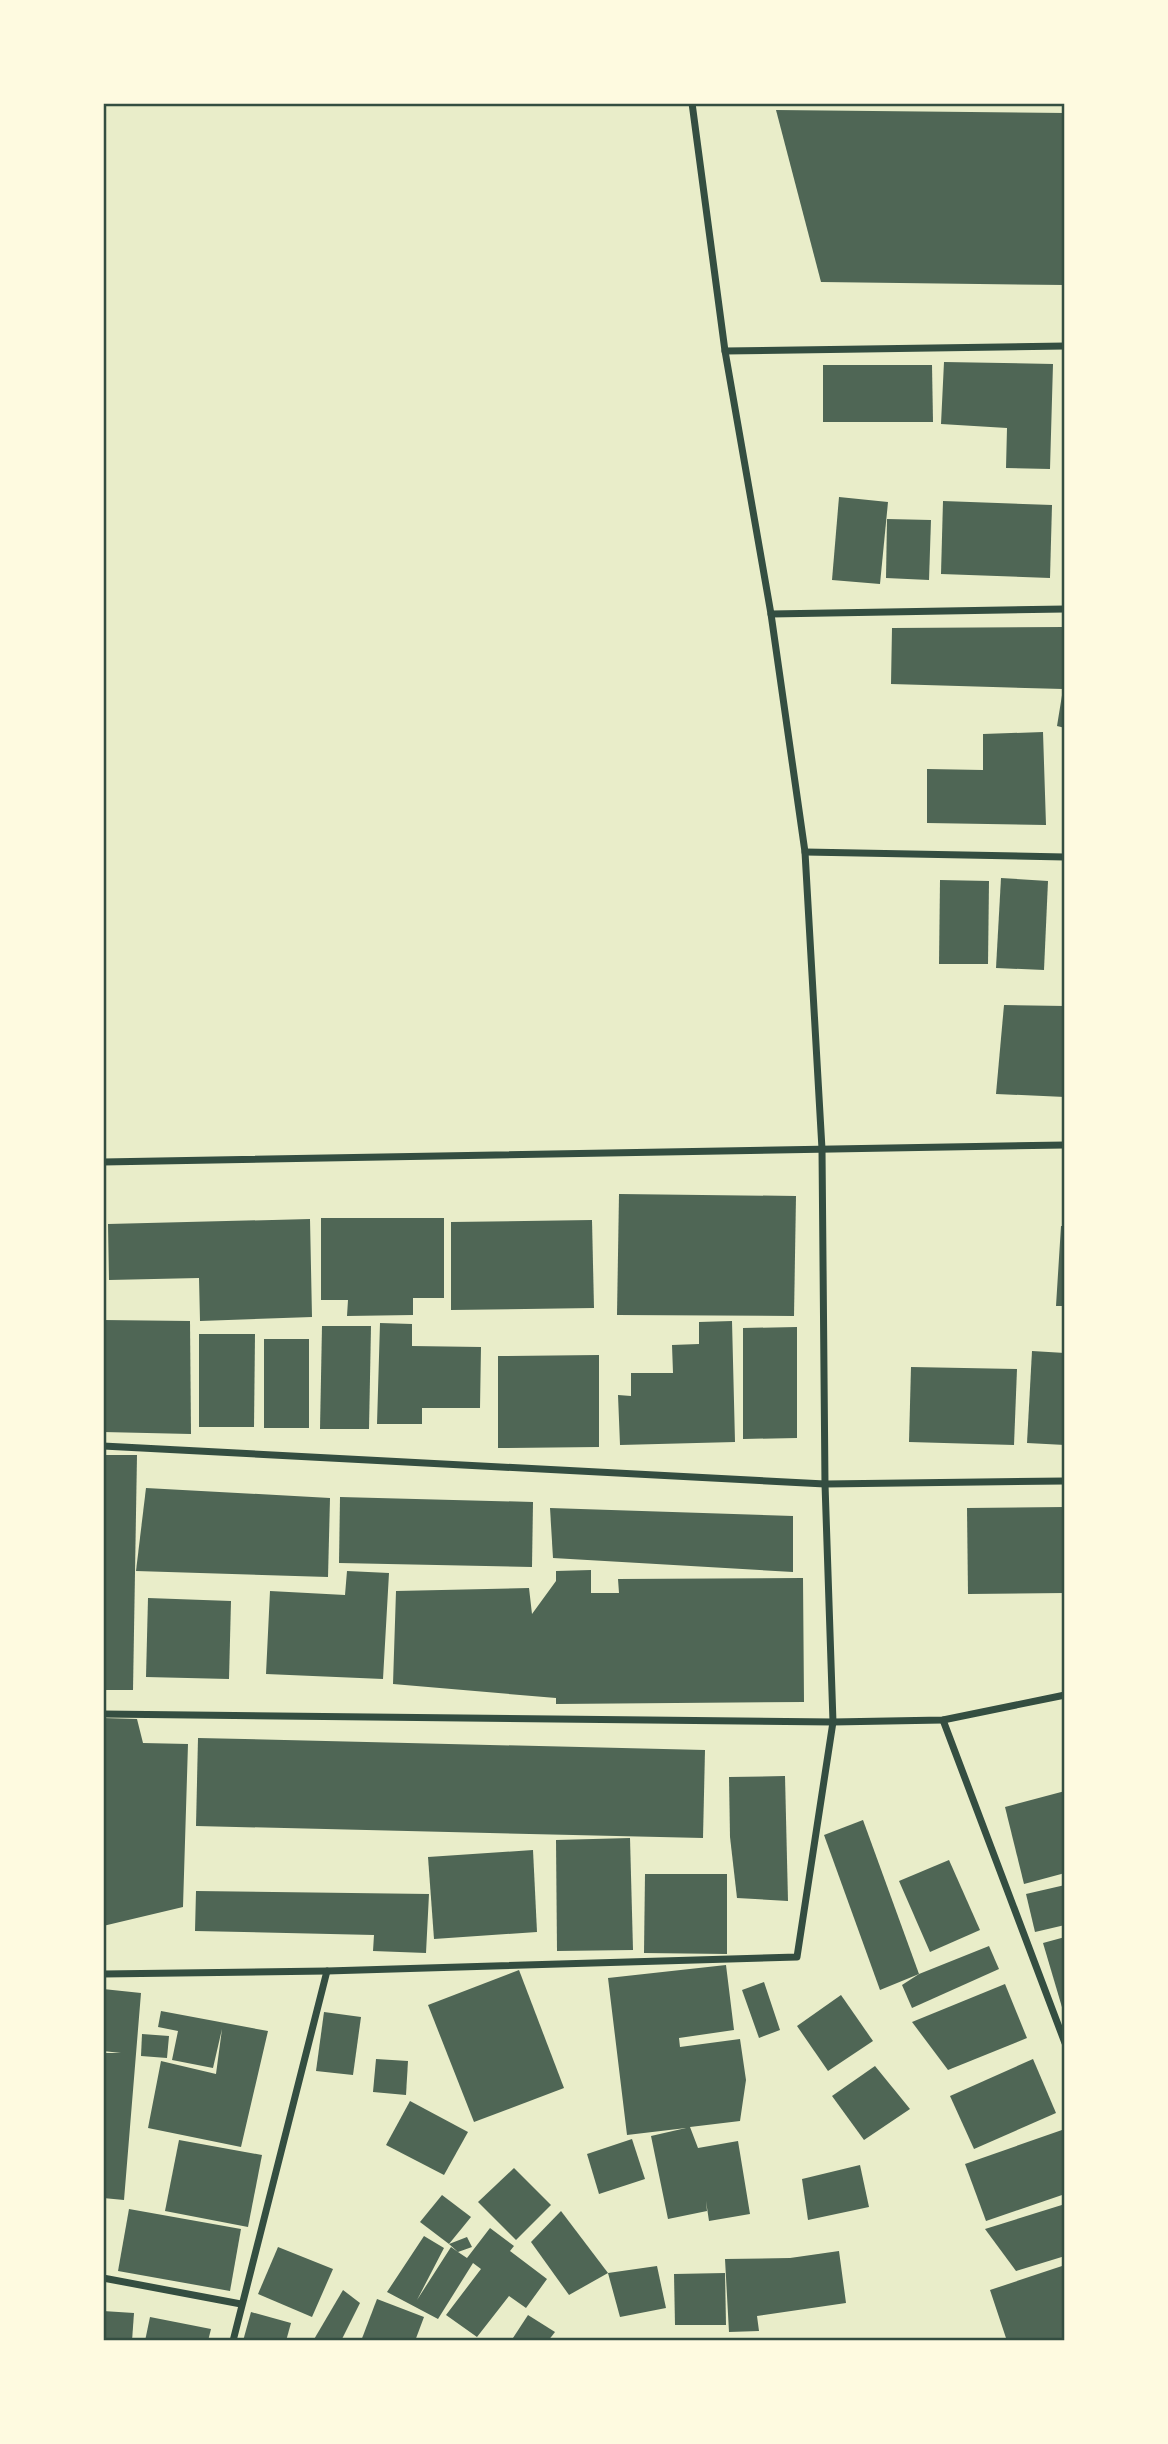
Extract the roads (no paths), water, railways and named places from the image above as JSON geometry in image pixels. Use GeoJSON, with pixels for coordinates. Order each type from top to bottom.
{"type":"FeatureCollection","features":[{"type":"Feature","properties":{"kind":"street"},"geometry":{"type":"LineString","coordinates":[[103,1974],[327,1971],[797,1957],[833,1722],[825,1484],[822,1149],[805,852],[771,614],[725,351],[692,103]]}},
{"type":"Feature","properties":{"kind":"street"},"geometry":{"type":"LineString","coordinates":[[725,351],[1065,346]]}},
{"type":"Feature","properties":{"kind":"street"},"geometry":{"type":"LineString","coordinates":[[771,614],[1065,609]]}},
{"type":"Feature","properties":{"kind":"street"},"geometry":{"type":"LineString","coordinates":[[805,852],[1065,857]]}},
{"type":"Feature","properties":{"kind":"street"},"geometry":{"type":"LineString","coordinates":[[103,1162],[1065,1144]]}},
{"type":"Feature","properties":{"kind":"street"},"geometry":{"type":"LineString","coordinates":[[103,1446],[825,1484],[1065,1481]]}},
{"type":"Feature","properties":{"kind":"street"},"geometry":{"type":"LineString","coordinates":[[103,1714],[833,1722],[943,1720],[1065,1695]]}},
{"type":"Feature","properties":{"kind":"street"},"geometry":{"type":"LineString","coordinates":[[943,1720],[1065,2043]]}},
{"type":"Feature","properties":{"kind":"street"},"geometry":{"type":"LineString","coordinates":[[233,2341],[327,1971]]}},
{"type":"Feature","properties":{"kind":"street"},"geometry":{"type":"LineString","coordinates":[[103,2278],[241,2304]]}}]}
